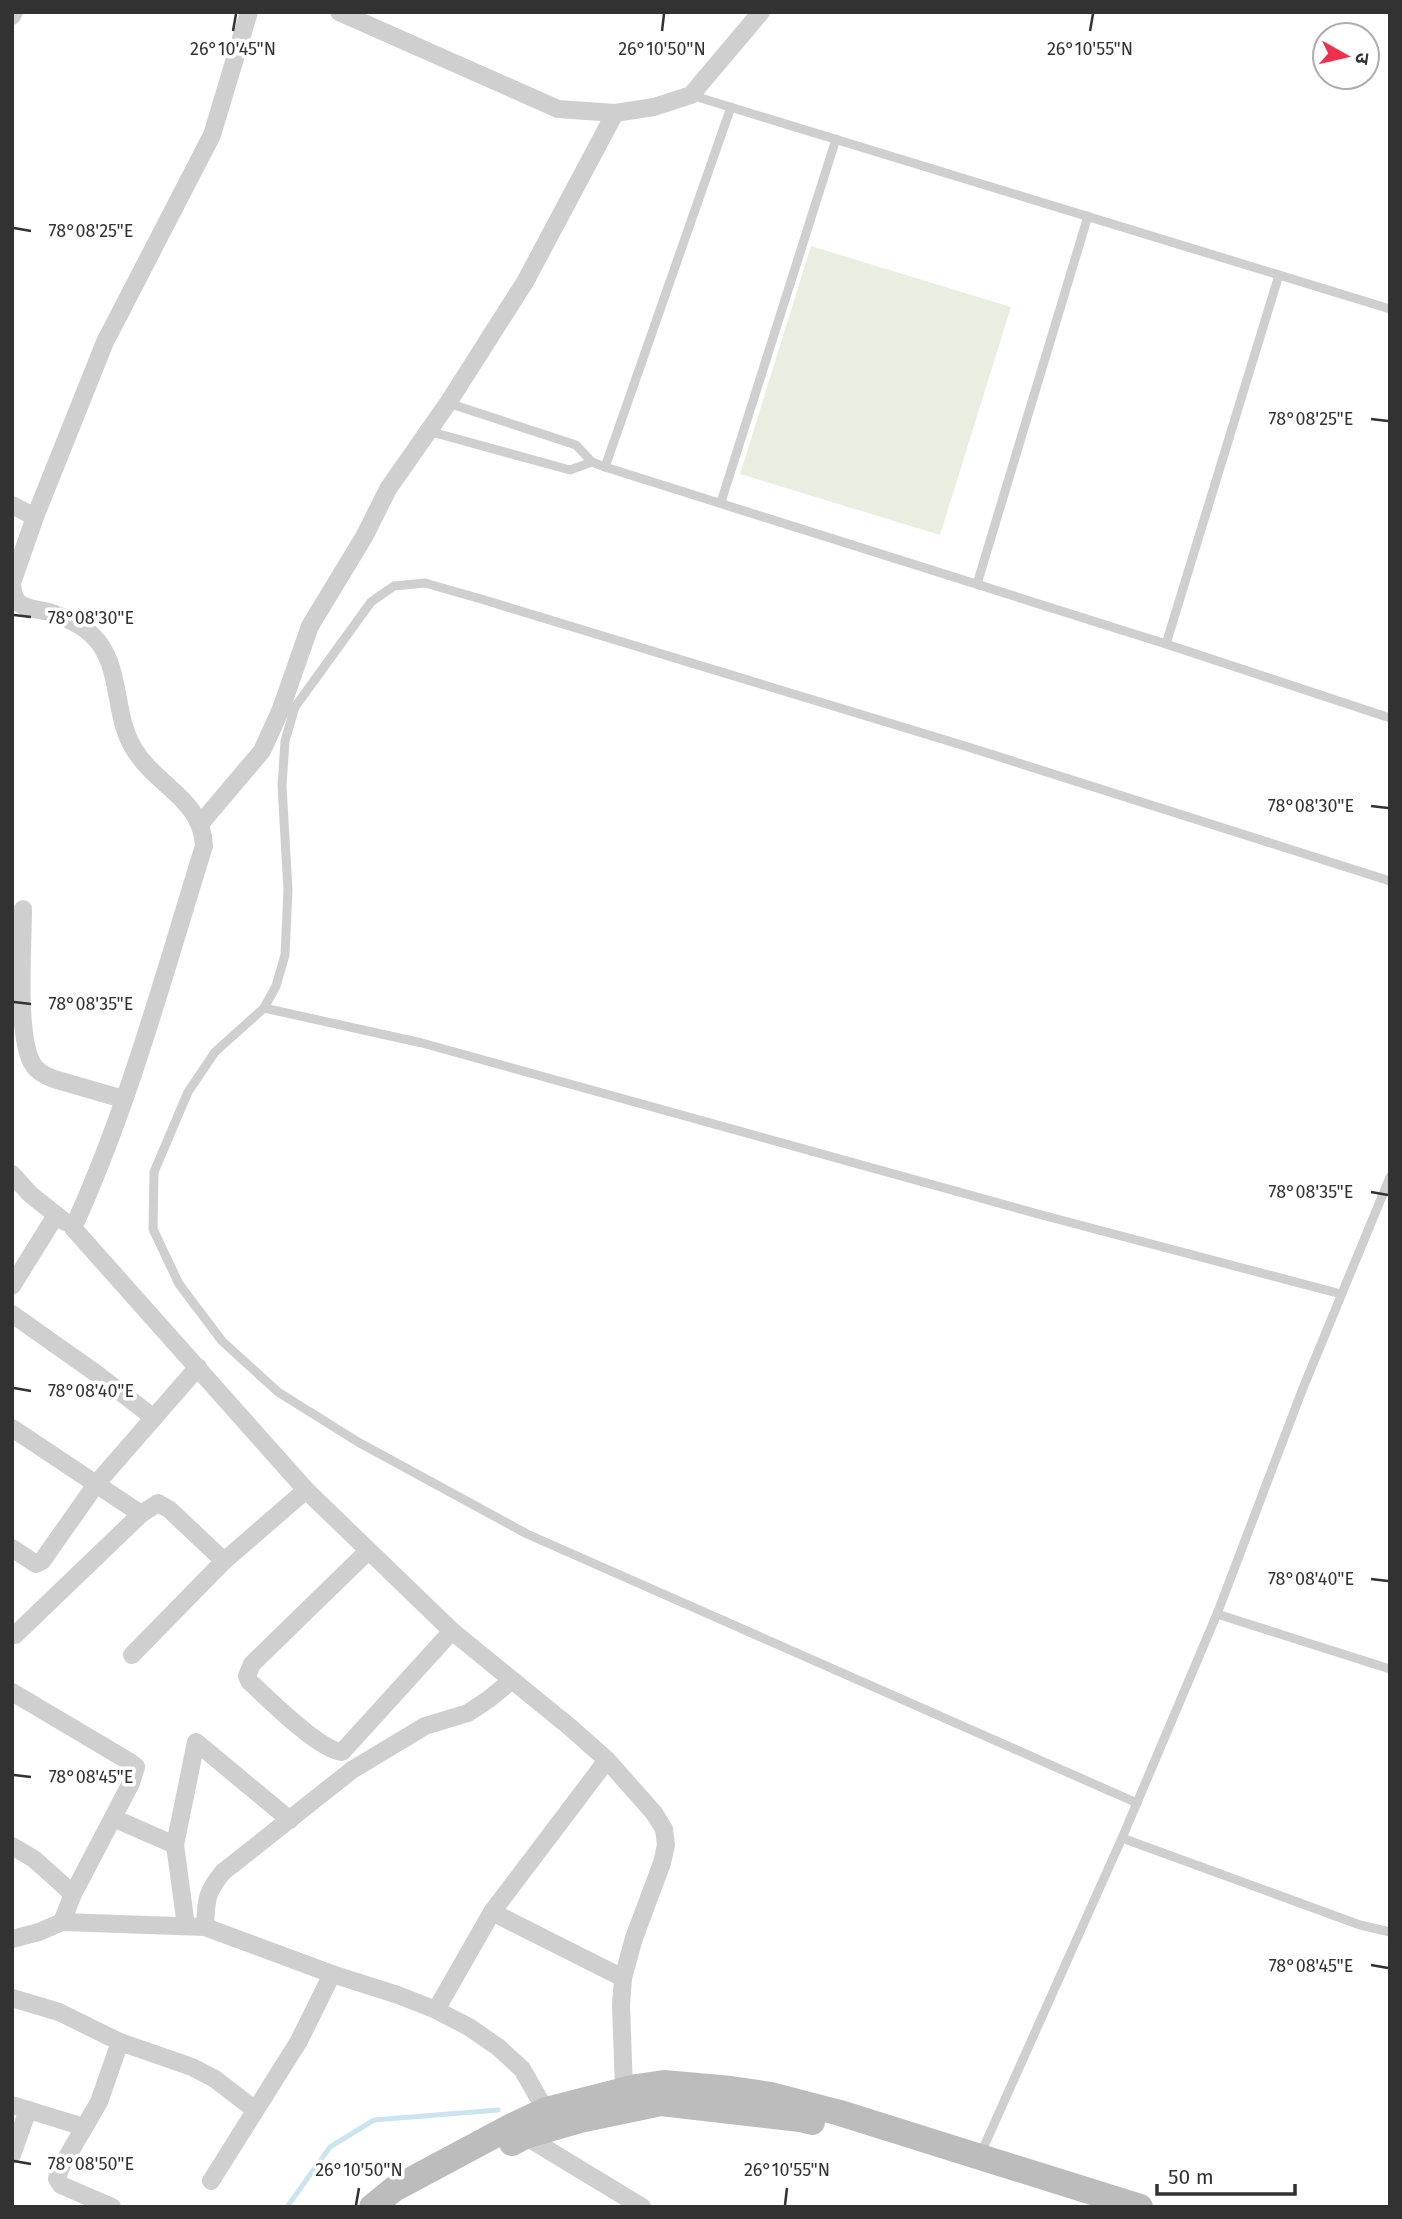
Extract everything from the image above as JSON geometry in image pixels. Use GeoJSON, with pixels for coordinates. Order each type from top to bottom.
{"type":"FeatureCollection","features":[{"type":"Feature","properties":{"kind":"street"},"geometry":{"type":"LineString","coordinates":[[73,1228],[97,1176],[204,846],[201,823],[190,807],[133,749],[121,721],[112,672],[104,649],[92,634],[74,622],[19,603],[13,594],[12,583],[35,517],[105,342],[212,135],[249,12]]}},
{"type":"Feature","properties":{"kind":"street"},"geometry":{"type":"LineString","coordinates":[[339,12],[558,109],[615,113],[654,107],[691,95],[761,12]]}},
{"type":"Feature","properties":{"kind":"street"},"geometry":{"type":"LineString","coordinates":[[201,823],[262,751],[281,709],[310,626],[364,537],[388,489],[448,403],[525,282],[615,113]]}},
{"type":"Feature","properties":{"kind":"street"},"geometry":{"type":"LineString","coordinates":[[12,505],[35,517]]}},
{"type":"Feature","properties":{"kind":"street"},"geometry":{"type":"LineString","coordinates":[[23,909],[24,1032],[33,1066],[43,1075],[123,1099]]}},
{"type":"Feature","properties":{"kind":"street"},"geometry":{"type":"LineString","coordinates":[[12,1174],[21,1197],[56,1215],[73,1228],[306,1490],[452,1631],[607,1760],[654,1813],[664,1829],[666,1845],[623,1978],[621,2005],[624,2091]]}},
{"type":"Feature","properties":{"kind":"street"},"geometry":{"type":"LineString","coordinates":[[12,1286],[56,1215]]}},
{"type":"Feature","properties":{"kind":"street"},"geometry":{"type":"LineString","coordinates":[[12,1314],[154,1418]]}},
{"type":"Feature","properties":{"kind":"street"},"geometry":{"type":"LineString","coordinates":[[12,1548],[29,1561],[36,1564],[42,1561],[97,1483],[198,1367]]}},
{"type":"Feature","properties":{"kind":"street"},"geometry":{"type":"LineString","coordinates":[[12,1427],[141,1514]]}},
{"type":"Feature","properties":{"kind":"street"},"geometry":{"type":"LineString","coordinates":[[132,1656],[224,1561],[306,1490]]}},
{"type":"Feature","properties":{"kind":"street"},"geometry":{"type":"LineString","coordinates":[[15,1635],[141,1514],[158,1503],[165,1506],[224,1561]]}},
{"type":"Feature","properties":{"kind":"street"},"geometry":{"type":"LineString","coordinates":[[368,1550],[253,1664],[247,1676],[248,1681],[291,1720],[332,1749],[342,1752],[452,1631]]}},
{"type":"Feature","properties":{"kind":"street"},"geometry":{"type":"LineString","coordinates":[[205,1927],[206,1899],[211,1886],[223,1872],[352,1770],[425,1726],[468,1713],[511,1681]]}},
{"type":"Feature","properties":{"kind":"street"},"geometry":{"type":"LineString","coordinates":[[12,1692],[136,1767],[136,1774],[73,1894],[62,1922]]}},
{"type":"Feature","properties":{"kind":"street"},"geometry":{"type":"LineString","coordinates":[[186,1926],[174,1845],[196,1742],[290,1820]]}},
{"type":"Feature","properties":{"kind":"street"},"geometry":{"type":"LineString","coordinates":[[436,2010],[492,1912],[607,1760]]}},
{"type":"Feature","properties":{"kind":"street"},"geometry":{"type":"LineString","coordinates":[[113,1818],[174,1845]]}},
{"type":"Feature","properties":{"kind":"street"},"geometry":{"type":"LineString","coordinates":[[12,1846],[33,1859],[73,1894]]}},
{"type":"Feature","properties":{"kind":"street"},"geometry":{"type":"LineString","coordinates":[[492,1912],[623,1978]]}},
{"type":"Feature","properties":{"kind":"street"},"geometry":{"type":"LineString","coordinates":[[12,1939],[62,1922],[205,1927],[436,2010],[469,2027],[498,2047],[522,2069],[550,2119]]}},
{"type":"Feature","properties":{"kind":"street"},"geometry":{"type":"LineString","coordinates":[[211,2181],[299,2041],[332,1974]]}},
{"type":"Feature","properties":{"kind":"street"},"geometry":{"type":"LineString","coordinates":[[12,1998],[59,2012],[120,2042],[191,2067],[215,2079],[254,2109]]}},
{"type":"Feature","properties":{"kind":"street"},"geometry":{"type":"LineString","coordinates":[[112,2207],[74,2200],[57,2179],[60,2169],[99,2102],[120,2042]]}},
{"type":"Feature","properties":{"kind":"street"},"geometry":{"type":"LineString","coordinates":[[401,2207],[432,2185],[526,2136],[550,2119],[624,2091],[664,2083],[721,2087],[771,2095],[840,2113],[1140,2207]]}},
{"type":"Feature","properties":{"kind":"street"},"geometry":{"type":"LineString","coordinates":[[372,2207],[394,2189],[509,2127],[661,2103],[800,2119],[1089,2207]]}},
{"type":"Feature","properties":{"kind":"street"},"geometry":{"type":"LineString","coordinates":[[12,2155],[20,2108],[84,2127]]}},
{"type":"Feature","properties":{"kind":"street"},"geometry":{"type":"LineString","coordinates":[[526,2136],[642,2207]]}},
{"type":"Feature","properties":{"kind":"lane"},"geometry":{"type":"LineString","coordinates":[[691,95],[1390,309]]}},
{"type":"Feature","properties":{"kind":"lane"},"geometry":{"type":"LineString","coordinates":[[605,467],[731,107]]}},
{"type":"Feature","properties":{"kind":"lane"},"geometry":{"type":"LineString","coordinates":[[721,502],[836,139]]}},
{"type":"Feature","properties":{"kind":"lane"},"geometry":{"type":"LineString","coordinates":[[978,584],[1088,216]]}},
{"type":"Feature","properties":{"kind":"lane"},"geometry":{"type":"LineString","coordinates":[[1166,644],[1279,275]]}},
{"type":"Feature","properties":{"kind":"lane"},"geometry":{"type":"LineString","coordinates":[[448,403],[576,445],[592,462],[605,467],[1166,644],[1390,718]]}},
{"type":"Feature","properties":{"kind":"lane"},"geometry":{"type":"LineString","coordinates":[[428,431],[570,470],[592,462]]}},
{"type":"Feature","properties":{"kind":"lane"},"geometry":{"type":"LineString","coordinates":[[1136,1803],[527,1534],[335,1428],[278,1392],[222,1341],[179,1284],[153,1230],[154,1172],[188,1092],[215,1052],[264,1008],[276,986],[285,955],[288,890],[282,786],[285,741],[295,707],[371,602],[394,586],[425,583],[495,603],[965,746],[1390,881]]}},
{"type":"Feature","properties":{"kind":"lane"},"geometry":{"type":"LineString","coordinates":[[264,1008],[422,1043],[1038,1214],[1341,1294]]}},
{"type":"Feature","properties":{"kind":"lane"},"geometry":{"type":"LineString","coordinates":[[980,2157],[1122,1838],[1217,1614],[1303,1388],[1390,1177]]}},
{"type":"Feature","properties":{"kind":"lane"},"geometry":{"type":"LineString","coordinates":[[1217,1614],[1390,1669]]}},
{"type":"Feature","properties":{"kind":"lane"},"geometry":{"type":"LineString","coordinates":[[1122,1838],[1360,1925],[1390,1932]]}},
{"type":"Feature","properties":{"kind":"green space"},"geometry":{"type":"Polygon","coordinates":[[[811,246],[1011,307],[940,535],[740,474],[811,246]]]}},
{"type":"Feature","properties":{"kind":"waterway"},"geometry":{"type":"LineString","coordinates":[[287,2207],[330,2147],[374,2120],[498,2110]]}}]}
